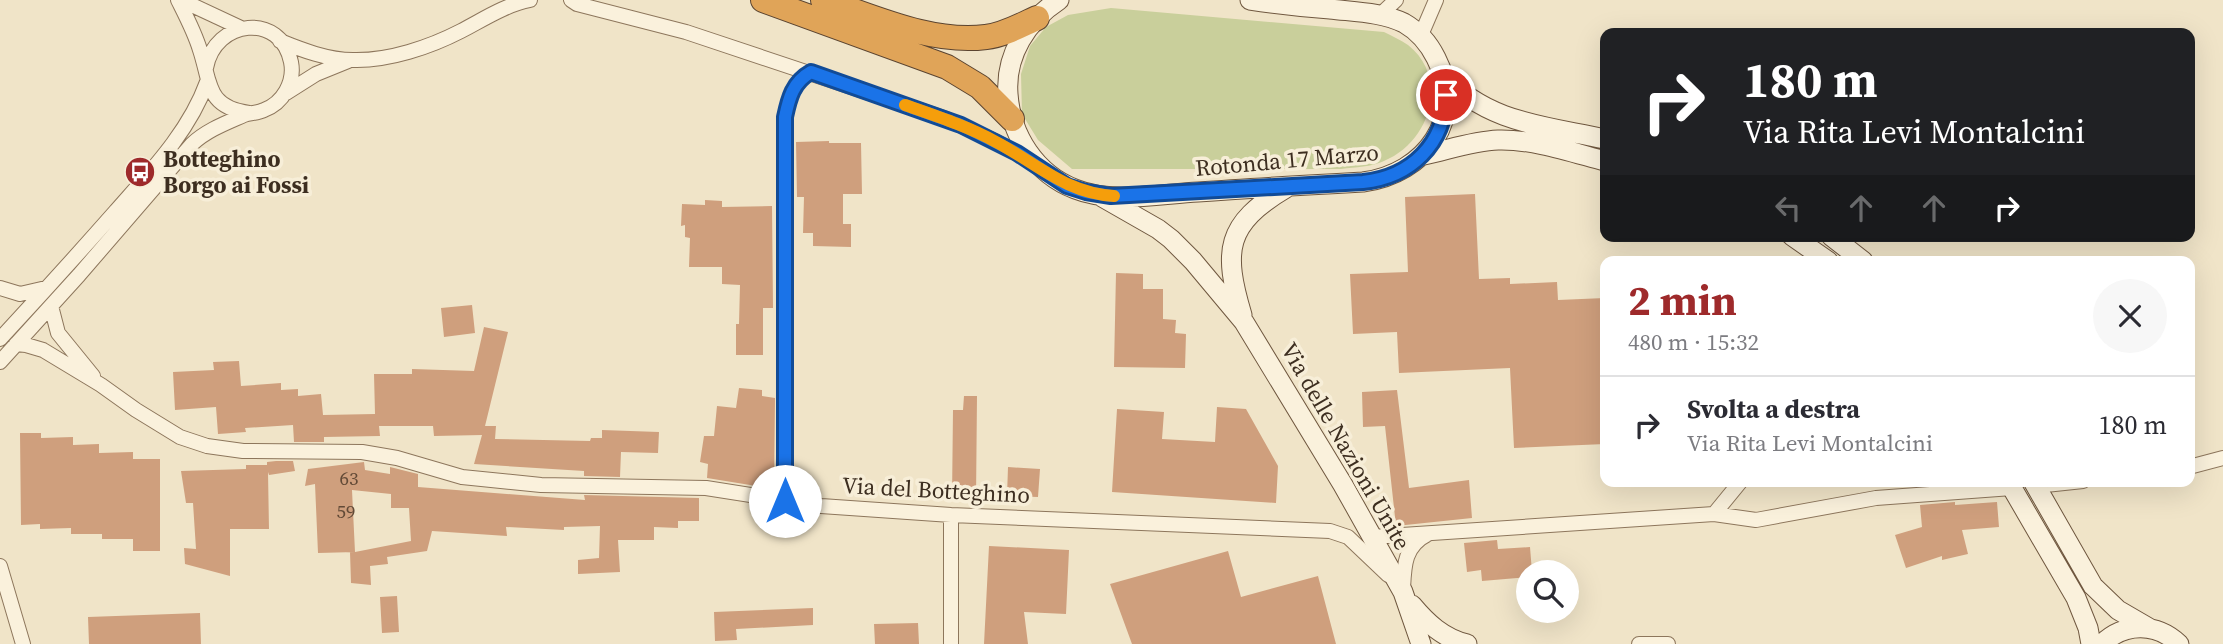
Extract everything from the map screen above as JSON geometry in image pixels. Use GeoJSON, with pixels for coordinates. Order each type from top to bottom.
{"type":"FeatureCollection","features":[{"type":"Feature","properties":{"kind":"highway"},"geometry":{"type":"LineString","coordinates":[[763,0],[955,71],[980,87],[1012,119]]}},
{"type":"Feature","properties":{"kind":"highway"},"geometry":{"type":"LineString","coordinates":[[823,0],[894,25],[960,38],[995,35],[1037,18]]}},
{"type":"Feature","properties":{"kind":"main road","name":"Rotonda 17 Marzo"},"geometry":{"type":"LineString","coordinates":[[1059,0],[1037,18],[1022,38],[1013,59],[1008,91],[1012,119],[1025,147],[1041,168],[1073,188],[1098,195],[1375,181],[1397,174],[1424,155],[1433,144],[1442,124],[1446,102],[1444,75],[1421,35]]}},
{"type":"Feature","properties":{"kind":"main road"},"geometry":{"type":"LineString","coordinates":[[1250,0],[1380,15],[1403,23],[1421,35]]}},
{"type":"Feature","properties":{"kind":"main road"},"geometry":{"type":"LineString","coordinates":[[1444,75],[1458,91],[1484,108],[1526,122],[1600,138]]}},
{"type":"Feature","properties":{"kind":"main road"},"geometry":{"type":"LineString","coordinates":[[1424,155],[1502,140],[1522,141],[1600,160]]}},
{"type":"Feature","properties":{"kind":"main road","name":"Via delle Nazioni Unite"},"geometry":{"type":"LineString","coordinates":[[1244,323],[1231,268],[1235,238],[1242,224],[1253,212],[1289,186]]}},
{"type":"Feature","properties":{"kind":"main road","name":"Via delle Nazioni Unite"},"geometry":{"type":"LineString","coordinates":[[1098,195],[1171,239],[1193,261],[1244,323],[1404,594],[1422,644]]}},
{"type":"Feature","properties":{"kind":"main road"},"geometry":{"type":"LineString","coordinates":[[1801,242],[1821,256]]}},
{"type":"Feature","properties":{"kind":"main road"},"geometry":{"type":"LineString","coordinates":[[1839,242],[1857,256]]}},
{"type":"Feature","properties":{"kind":"main road"},"geometry":{"type":"LineString","coordinates":[[2011,487],[2076,597],[2091,644]]}},
{"type":"Feature","properties":{"kind":"main road"},"geometry":{"type":"LineString","coordinates":[[2037,487],[2093,586],[2113,606],[2149,628],[2167,634],[2179,644]]}},
{"type":"Feature","properties":{"kind":"main road","name":"Via delle Nazioni Unite"},"geometry":{"type":"LineString","coordinates":[[1404,594],[1430,625],[1467,644]]}},
{"type":"Feature","properties":{"kind":"main road"},"geometry":{"type":"LineString","coordinates":[[2102,644],[2126,630],[2149,628]]}},
{"type":"Feature","properties":{"kind":"street"},"geometry":{"type":"LineString","coordinates":[[179,0],[241,28],[262,30],[280,41],[321,55],[351,61]]}},
{"type":"Feature","properties":{"kind":"street"},"geometry":{"type":"LineString","coordinates":[[179,0],[190,23],[211,92],[222,104],[237,112],[248,113]]}},
{"type":"Feature","properties":{"kind":"street"},"geometry":{"type":"LineString","coordinates":[[486,16],[502,0]]}},
{"type":"Feature","properties":{"kind":"street"},"geometry":{"type":"LineString","coordinates":[[0,362],[192,144],[215,128],[248,113],[269,108],[316,74],[351,61],[416,49],[460,31],[486,16],[530,0]]}},
{"type":"Feature","properties":{"kind":"street"},"geometry":{"type":"LineString","coordinates":[[556,0],[574,2],[686,32],[811,72],[961,125],[1041,168]]}},
{"type":"Feature","properties":{"kind":"street"},"geometry":{"type":"LineString","coordinates":[[1380,15],[1396,0]]}},
{"type":"Feature","properties":{"kind":"street"},"geometry":{"type":"LineString","coordinates":[[1421,35],[1436,0]]}},
{"type":"Feature","properties":{"kind":"street"},"geometry":{"type":"LineString","coordinates":[[0,339],[50,286],[172,145],[199,105],[209,54],[216,42],[241,28]]}},
{"type":"Feature","properties":{"kind":"street"},"geometry":{"type":"LineString","coordinates":[[280,41],[292,66],[285,94]]}},
{"type":"Feature","properties":{"kind":"street"},"geometry":{"type":"LineString","coordinates":[[785,501],[785,117],[793,89],[811,72]]}},
{"type":"Feature","properties":{"kind":"street"},"geometry":{"type":"LineString","coordinates":[[0,289],[24,294],[50,286]]}},
{"type":"Feature","properties":{"kind":"street","name":"Via del Botteghino"},"geometry":{"type":"LineString","coordinates":[[51,306],[58,333],[101,385]]}},
{"type":"Feature","properties":{"kind":"street","name":"Via del Botteghino"},"geometry":{"type":"LineString","coordinates":[[16,344],[43,350],[180,437],[207,446],[243,451],[362,452],[397,458],[462,477],[541,485],[706,488],[821,506],[951,515],[1330,531],[1343,534],[1355,543],[1404,594]]}},
{"type":"Feature","properties":{"kind":"street"},"geometry":{"type":"LineString","coordinates":[[2195,465],[2223,458]]}},
{"type":"Feature","properties":{"kind":"street"},"geometry":{"type":"LineString","coordinates":[[1714,514],[1736,487]]}},
{"type":"Feature","properties":{"kind":"street"},"geometry":{"type":"LineString","coordinates":[[1372,537],[1714,514],[1756,520],[1876,498],[1996,487]]}},
{"type":"Feature","properties":{"kind":"street"},"geometry":{"type":"LineString","coordinates":[[951,515],[951,644]]}},
{"type":"Feature","properties":{"kind":"street"},"geometry":{"type":"LineString","coordinates":[[1404,594],[1404,564],[1407,554],[1412,545],[1431,532]]}},
{"type":"Feature","properties":{"kind":"street"},"geometry":{"type":"LineString","coordinates":[[0,566],[23,644]]}},
{"type":"Feature","properties":{"kind":"street"},"geometry":{"type":"LineString","coordinates":[[1639,644],[1668,644]]}},
{"type":"Feature","properties":{"kind":"green space"},"geometry":{"type":"Polygon","coordinates":[[[1111,8],[1384,32],[1408,45],[1421,59],[1429,75],[1429,109],[1413,140],[1400,152],[1369,166],[1341,169],[1072,169],[1038,140],[1022,114],[1021,74],[1030,46],[1046,27],[1068,15],[1111,8]]]}},
{"type":"Feature","properties":{"kind":"building"},"geometry":{"type":"Polygon","coordinates":[[[796,142],[861,143],[862,194],[843,194],[843,224],[851,224],[851,247],[813,246],[813,233],[803,233],[804,197],[797,197],[796,142]]]}},
{"type":"Feature","properties":{"kind":"building"},"geometry":{"type":"Polygon","coordinates":[[[1475,194],[1479,279],[1510,278],[1510,284],[1557,282],[1558,300],[1600,298],[1600,444],[1514,448],[1510,368],[1399,373],[1397,332],[1353,334],[1350,274],[1408,272],[1405,197],[1475,194]]]}},
{"type":"Feature","properties":{"kind":"building"},"geometry":{"type":"Polygon","coordinates":[[[705,200],[722,201],[722,207],[772,206],[773,308],[763,308],[763,355],[736,355],[740,285],[722,284],[722,267],[689,267],[690,238],[685,237],[685,225],[681,226],[682,204],[705,205],[705,200]]]}},
{"type":"Feature","properties":{"kind":"building"},"geometry":{"type":"Polygon","coordinates":[[[1116,273],[1143,274],[1143,289],[1163,289],[1163,319],[1176,320],[1175,333],[1186,334],[1185,368],[1114,367],[1116,273]]]}},
{"type":"Feature","properties":{"kind":"building"},"geometry":{"type":"Polygon","coordinates":[[[472,305],[475,333],[444,337],[441,308],[472,305]]]}},
{"type":"Feature","properties":{"kind":"building"},"geometry":{"type":"Polygon","coordinates":[[[484,327],[508,332],[485,426],[496,426],[495,439],[590,441],[591,438],[602,438],[602,430],[659,432],[658,453],[621,452],[620,477],[584,476],[584,471],[474,464],[482,435],[434,436],[433,426],[379,426],[380,436],[324,437],[324,442],[294,442],[293,425],[245,428],[246,432],[218,434],[216,407],[175,410],[173,372],[214,370],[213,362],[239,361],[241,386],[281,383],[281,390],[298,389],[298,396],[321,394],[323,415],[375,414],[374,374],[412,374],[412,369],[474,371],[484,327]]]}},
{"type":"Feature","properties":{"kind":"building"},"geometry":{"type":"Polygon","coordinates":[[[739,388],[762,390],[762,396],[775,398],[774,489],[707,478],[708,464],[700,462],[704,436],[714,436],[717,406],[736,408],[739,388]]]}},
{"type":"Feature","properties":{"kind":"building"},"geometry":{"type":"Polygon","coordinates":[[[1397,390],[1409,488],[1469,480],[1472,518],[1396,526],[1385,426],[1363,427],[1362,392],[1397,390]]]}},
{"type":"Feature","properties":{"kind":"building"},"geometry":{"type":"Polygon","coordinates":[[[964,396],[977,396],[976,499],[952,499],[953,410],[963,410],[964,396]]]}},
{"type":"Feature","properties":{"kind":"building"},"geometry":{"type":"Polygon","coordinates":[[[1217,407],[1246,409],[1278,466],[1276,503],[1112,492],[1117,409],[1164,412],[1162,439],[1215,442],[1217,407]]]}},
{"type":"Feature","properties":{"kind":"building"},"geometry":{"type":"Polygon","coordinates":[[[20,433],[41,433],[41,438],[73,437],[73,445],[99,444],[99,453],[133,452],[133,459],[160,459],[160,551],[133,551],[133,539],[102,539],[102,534],[71,534],[71,528],[40,529],[40,524],[21,525],[20,433]]]}},
{"type":"Feature","properties":{"kind":"building"},"geometry":{"type":"Polygon","coordinates":[[[293,461],[295,471],[269,475],[268,472],[269,529],[230,529],[230,576],[185,564],[184,548],[196,549],[193,503],[186,503],[181,471],[246,469],[246,465],[267,465],[267,462],[293,461]]]}},
{"type":"Feature","properties":{"kind":"building"},"geometry":{"type":"Polygon","coordinates":[[[364,462],[365,470],[390,474],[390,467],[418,474],[418,487],[585,500],[584,495],[699,498],[699,521],[678,521],[678,528],[654,527],[654,540],[618,540],[620,572],[578,574],[578,560],[599,558],[600,526],[564,527],[564,530],[506,527],[507,536],[432,531],[427,551],[387,557],[388,564],[370,566],[371,585],[351,583],[350,552],[318,553],[315,484],[305,486],[308,469],[364,462]],[[352,490],[355,552],[411,541],[409,508],[391,508],[391,494],[352,490]]]}},
{"type":"Feature","properties":{"kind":"building"},"geometry":{"type":"Polygon","coordinates":[[[1008,467],[1040,469],[1038,497],[1007,496],[1008,467]]]}},
{"type":"Feature","properties":{"kind":"building"},"geometry":{"type":"Polygon","coordinates":[[[1955,502],[1955,505],[1997,502],[1999,527],[1962,530],[1968,554],[1942,560],[1942,556],[1906,568],[1895,535],[1922,527],[1920,505],[1955,502]]]}},
{"type":"Feature","properties":{"kind":"building"},"geometry":{"type":"Polygon","coordinates":[[[1497,540],[1498,549],[1530,547],[1531,560],[1516,560],[1516,578],[1482,581],[1481,570],[1467,572],[1464,543],[1497,540]]]}},
{"type":"Feature","properties":{"kind":"building"},"geometry":{"type":"Polygon","coordinates":[[[989,546],[1069,550],[1066,614],[1024,612],[1028,644],[984,644],[989,546]]]}},
{"type":"Feature","properties":{"kind":"building"},"geometry":{"type":"Polygon","coordinates":[[[1228,551],[1241,597],[1318,576],[1336,644],[1132,644],[1110,584],[1228,551]]]}},
{"type":"Feature","properties":{"kind":"building"},"geometry":{"type":"Polygon","coordinates":[[[397,596],[399,632],[382,633],[380,597],[397,596]]]}},
{"type":"Feature","properties":{"kind":"building"},"geometry":{"type":"Polygon","coordinates":[[[813,608],[813,625],[736,629],[737,640],[715,641],[714,612],[813,608]]]}},
{"type":"Feature","properties":{"kind":"building"},"geometry":{"type":"Polygon","coordinates":[[[200,613],[201,644],[89,644],[88,617],[200,613]]]}},
{"type":"Feature","properties":{"kind":"building"},"geometry":{"type":"Polygon","coordinates":[[[918,623],[919,644],[875,644],[874,624],[918,623]]]}},
{"type":"Feature","properties":{"kind":"slow traffic"},"geometry":{"type":"LineString","coordinates":[[905,105],[961,125],[995,141],[1073,188],[1114,196]]}},
{"type":"Feature","properties":{"kind":"place","name":"Botteghino Borgo ai Fossi"},"geometry":{"type":"Point","coordinates":[140,172]}},
{"type":"Feature","properties":{"kind":"route"},"geometry":{"type":"LineString","coordinates":[[785,501],[785,117],[793,89],[811,72],[961,125],[1017,153],[1067,186],[1111,196],[1375,181],[1397,174],[1424,155],[1433,144],[1442,124],[1446,95]]}}]}
